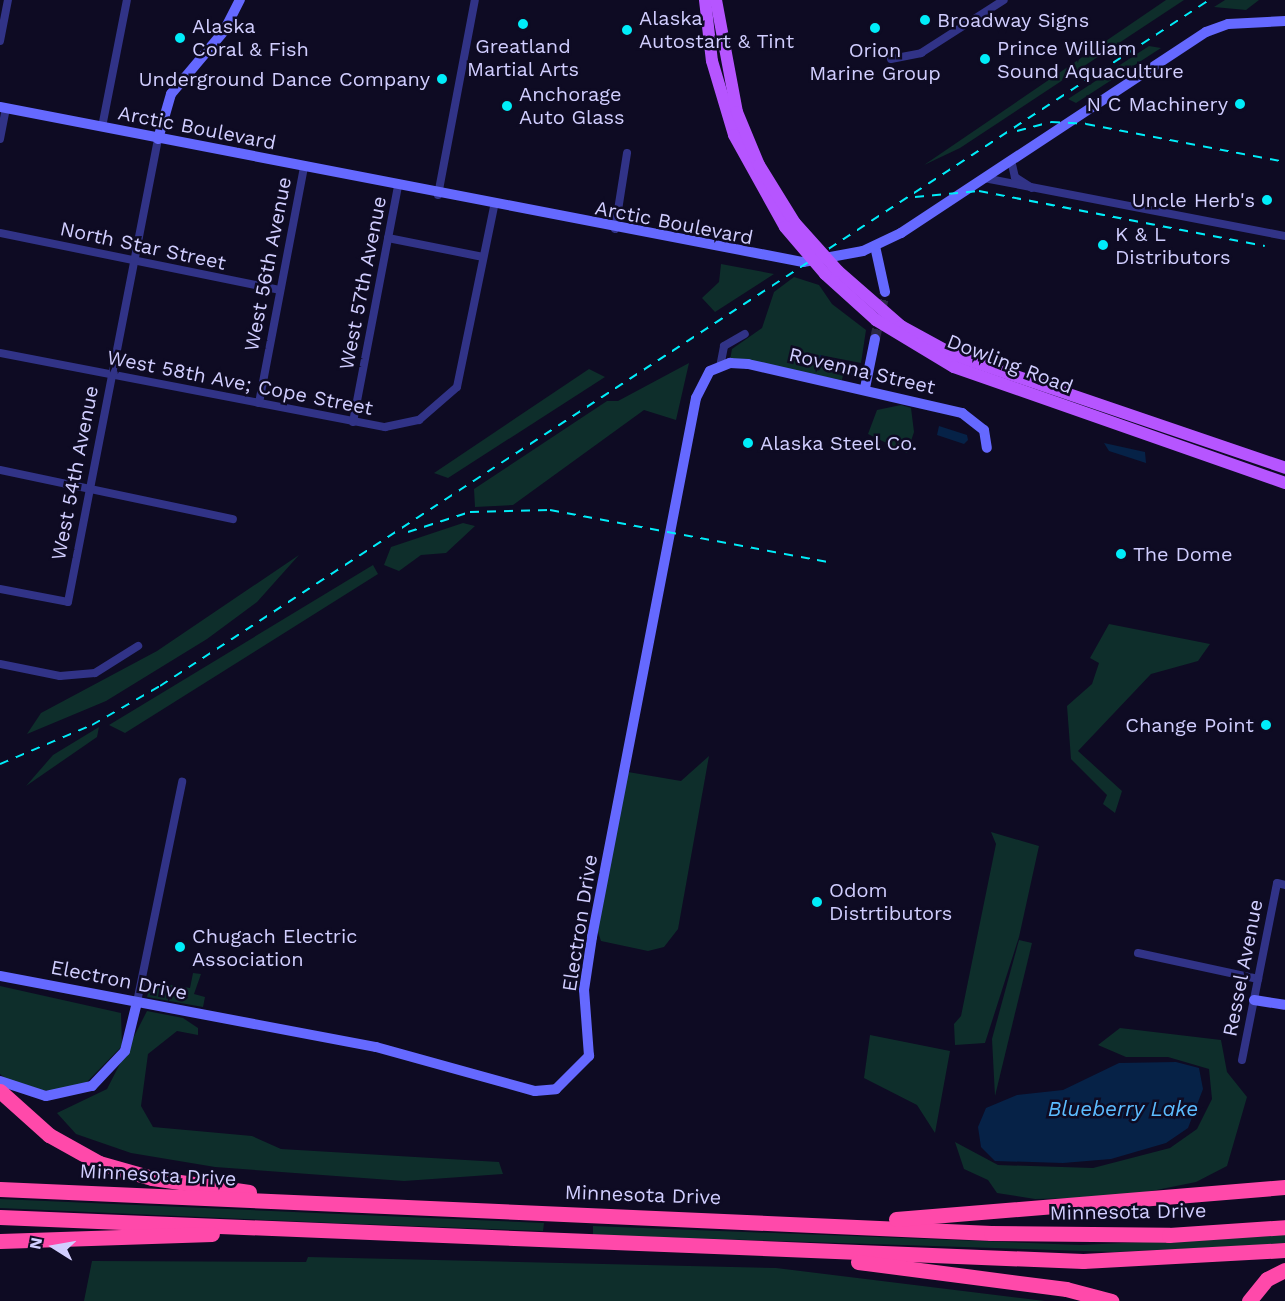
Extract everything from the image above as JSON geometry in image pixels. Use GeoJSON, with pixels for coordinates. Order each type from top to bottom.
{"type":"FeatureCollection","features":[{"type":"Feature","properties":{"kind":"highway"},"geometry":{"type":"LineString","coordinates":[[0,1091],[69,1148],[118,1170],[359,1207]]}},
{"type":"Feature","properties":{"kind":"highway"},"geometry":{"type":"LineString","coordinates":[[796,1223],[953,1218],[1285,1187]]}},
{"type":"Feature","properties":{"kind":"highway","name":"Minnesota Drive"},"geometry":{"type":"LineString","coordinates":[[0,1189],[359,1207],[1093,1235],[1285,1227]]}},
{"type":"Feature","properties":{"kind":"highway"},"geometry":{"type":"LineString","coordinates":[[0,1216],[805,1252],[1083,1261],[1285,1250]]}},
{"type":"Feature","properties":{"kind":"highway"},"geometry":{"type":"LineString","coordinates":[[0,1241],[362,1232]]}},
{"type":"Feature","properties":{"kind":"highway"},"geometry":{"type":"LineString","coordinates":[[805,1252],[1066,1289],[1111,1301]]}},
{"type":"Feature","properties":{"kind":"highway"},"geometry":{"type":"LineString","coordinates":[[1249,1301],[1267,1279],[1285,1270]]}},
{"type":"Feature","properties":{"kind":"main road","name":"Dowling Road"},"geometry":{"type":"LineString","coordinates":[[705,0],[712,61],[734,135],[790,225],[876,320],[954,368],[1285,483]]}},
{"type":"Feature","properties":{"kind":"main road","name":"Dowling Road"},"geometry":{"type":"LineString","coordinates":[[716,0],[736,112],[759,165],[790,225]]}},
{"type":"Feature","properties":{"kind":"main road","name":"Dowling Road"},"geometry":{"type":"LineString","coordinates":[[832,273],[901,326],[962,358],[1285,468]]}},
{"type":"Feature","properties":{"kind":"street"},"geometry":{"type":"LineString","coordinates":[[0,41],[8,0]]}},
{"type":"Feature","properties":{"kind":"street"},"geometry":{"type":"LineString","coordinates":[[102,127],[127,0]]}},
{"type":"Feature","properties":{"kind":"street"},"geometry":{"type":"LineString","coordinates":[[158,139],[171,94],[214,46],[240,0]]}},
{"type":"Feature","properties":{"kind":"street"},"geometry":{"type":"LineString","coordinates":[[438,195],[475,0]]}},
{"type":"Feature","properties":{"kind":"street"},"geometry":{"type":"LineString","coordinates":[[891,59],[921,53],[1004,0]]}},
{"type":"Feature","properties":{"kind":"street","name":"Arctic Boulevard"},"geometry":{"type":"LineString","coordinates":[[3,108],[494,206],[799,262],[874,246],[984,178],[1206,32],[1228,24],[1285,21]]}},
{"type":"Feature","properties":{"kind":"street"},"geometry":{"type":"LineString","coordinates":[[0,139],[3,108]]}},
{"type":"Feature","properties":{"kind":"street","name":"West 54th Avenue"},"geometry":{"type":"LineString","coordinates":[[0,590],[68,602],[158,139]]}},
{"type":"Feature","properties":{"kind":"street"},"geometry":{"type":"LineString","coordinates":[[615,229],[627,153]]}},
{"type":"Feature","properties":{"kind":"street"},"geometry":{"type":"LineString","coordinates":[[1011,160],[1015,177],[1034,189]]}},
{"type":"Feature","properties":{"kind":"street","name":"West 56th Avenue"},"geometry":{"type":"LineString","coordinates":[[259,403],[304,167]]}},
{"type":"Feature","properties":{"kind":"street"},"geometry":{"type":"LineString","coordinates":[[984,178],[1285,236]]}},
{"type":"Feature","properties":{"kind":"street","name":"West 57th Avenue"},"geometry":{"type":"LineString","coordinates":[[353,422],[398,187]]}},
{"type":"Feature","properties":{"kind":"street","name":"West 58th Ave; Cope Street"},"geometry":{"type":"LineString","coordinates":[[0,353],[353,422],[385,427],[420,420],[456,387],[494,206]]}},
{"type":"Feature","properties":{"kind":"street","name":"North Star Street"},"geometry":{"type":"LineString","coordinates":[[0,233],[279,290]]}},
{"type":"Feature","properties":{"kind":"street"},"geometry":{"type":"LineString","coordinates":[[388,238],[483,257]]}},
{"type":"Feature","properties":{"kind":"street"},"geometry":{"type":"LineString","coordinates":[[874,246],[885,292]]}},
{"type":"Feature","properties":{"kind":"street"},"geometry":{"type":"LineString","coordinates":[[715,369],[724,346],[745,334]]}},
{"type":"Feature","properties":{"kind":"street"},"geometry":{"type":"LineString","coordinates":[[865,388],[875,339]]}},
{"type":"Feature","properties":{"kind":"street","name":"Rovenna Street"},"geometry":{"type":"LineString","coordinates":[[715,369],[748,364],[865,388],[962,413],[984,430],[987,448]]}},
{"type":"Feature","properties":{"kind":"street","name":"Electron Drive"},"geometry":{"type":"LineString","coordinates":[[0,976],[376,1047],[535,1091],[556,1089],[577,1073],[589,1056],[591,1037],[584,990],[594,927],[696,398],[715,369]]}},
{"type":"Feature","properties":{"kind":"street"},"geometry":{"type":"LineString","coordinates":[[0,470],[233,519]]}},
{"type":"Feature","properties":{"kind":"street"},"geometry":{"type":"LineString","coordinates":[[0,664],[60,676],[94,673],[138,646]]}},
{"type":"Feature","properties":{"kind":"street"},"geometry":{"type":"LineString","coordinates":[[0,1080],[46,1096],[92,1086],[125,1051],[182,782]]}},
{"type":"Feature","properties":{"kind":"street","name":"Ressel Avenue"},"geometry":{"type":"LineString","coordinates":[[1242,1060],[1258,979],[1281,884]]}},
{"type":"Feature","properties":{"kind":"street"},"geometry":{"type":"LineString","coordinates":[[1138,953],[1258,979]]}},
{"type":"Feature","properties":{"kind":"street"},"geometry":{"type":"LineString","coordinates":[[1254,1000],[1285,1005]]}},
{"type":"Feature","properties":{"kind":"green space"},"geometry":{"type":"Polygon","coordinates":[[[1166,0],[1184,0],[960,148],[924,165],[1166,0]]]}},
{"type":"Feature","properties":{"kind":"green space"},"geometry":{"type":"Polygon","coordinates":[[[1225,0],[1259,0],[1246,10],[1214,7],[1225,0]]]}},
{"type":"Feature","properties":{"kind":"green space"},"geometry":{"type":"Polygon","coordinates":[[[1149,46],[1161,48],[1076,103],[1068,99],[1149,46]]]}},
{"type":"Feature","properties":{"kind":"green space"},"geometry":{"type":"Polygon","coordinates":[[[721,264],[774,274],[715,312],[702,298],[719,282],[721,264]]]}},
{"type":"Feature","properties":{"kind":"green space"},"geometry":{"type":"Polygon","coordinates":[[[794,277],[819,285],[832,304],[866,330],[861,363],[820,355],[818,364],[843,375],[842,380],[730,360],[732,349],[762,328],[774,292],[794,277]]]}},
{"type":"Feature","properties":{"kind":"green space"},"geometry":{"type":"Polygon","coordinates":[[[689,363],[676,420],[644,410],[513,505],[475,507],[474,489],[607,401],[618,401],[689,363]]]}},
{"type":"Feature","properties":{"kind":"green space"},"geometry":{"type":"Polygon","coordinates":[[[589,369],[605,377],[448,478],[434,473],[589,369]]]}},
{"type":"Feature","properties":{"kind":"green space"},"geometry":{"type":"Polygon","coordinates":[[[901,405],[911,408],[914,432],[907,453],[868,434],[877,410],[901,405]]]}},
{"type":"Feature","properties":{"kind":"green space"},"geometry":{"type":"Polygon","coordinates":[[[463,523],[475,526],[446,553],[421,555],[399,571],[384,565],[391,547],[463,523]]]}},
{"type":"Feature","properties":{"kind":"green space"},"geometry":{"type":"Polygon","coordinates":[[[299,555],[257,602],[207,639],[106,701],[27,734],[41,713],[157,651],[299,555]]]}},
{"type":"Feature","properties":{"kind":"green space"},"geometry":{"type":"Polygon","coordinates":[[[373,565],[378,574],[125,733],[109,725],[373,565]]]}},
{"type":"Feature","properties":{"kind":"green space"},"geometry":{"type":"Polygon","coordinates":[[[1109,624],[1210,644],[1198,661],[1151,674],[1078,751],[1122,791],[1115,813],[1103,804],[1107,795],[1071,759],[1067,706],[1092,684],[1099,663],[1090,658],[1109,624]]]}},
{"type":"Feature","properties":{"kind":"green space"},"geometry":{"type":"Polygon","coordinates":[[[99,727],[97,737],[26,786],[53,755],[99,727]]]}},
{"type":"Feature","properties":{"kind":"green space"},"geometry":{"type":"Polygon","coordinates":[[[709,756],[678,929],[664,947],[648,951],[601,941],[597,929],[628,772],[681,781],[709,756]]]}},
{"type":"Feature","properties":{"kind":"green space"},"geometry":{"type":"Polygon","coordinates":[[[991,832],[1039,846],[1019,937],[985,1043],[955,1045],[954,1024],[961,1016],[996,844],[991,832]]]}},
{"type":"Feature","properties":{"kind":"green space"},"geometry":{"type":"Polygon","coordinates":[[[1019,940],[1032,943],[995,1096],[992,1039],[1019,940]]]}},
{"type":"Feature","properties":{"kind":"green space"},"geometry":{"type":"Polygon","coordinates":[[[193,973],[201,974],[194,994],[205,997],[203,1007],[147,997],[151,982],[190,988],[193,973]]]}},
{"type":"Feature","properties":{"kind":"green space"},"geometry":{"type":"Polygon","coordinates":[[[0,986],[121,1013],[122,1046],[85,1084],[51,1091],[17,1088],[0,1074],[0,986]]]}},
{"type":"Feature","properties":{"kind":"green space"},"geometry":{"type":"Polygon","coordinates":[[[147,1011],[183,1018],[198,1028],[198,1035],[177,1031],[148,1054],[141,1106],[153,1127],[252,1136],[281,1149],[499,1162],[503,1174],[404,1181],[215,1167],[131,1153],[76,1134],[57,1113],[107,1089],[147,1011]]]}},
{"type":"Feature","properties":{"kind":"green space"},"geometry":{"type":"Polygon","coordinates":[[[1120,1028],[1221,1040],[1227,1072],[1247,1097],[1227,1166],[1196,1182],[1122,1197],[1035,1199],[997,1193],[988,1180],[964,1169],[955,1142],[998,1165],[1093,1168],[1170,1148],[1197,1129],[1212,1099],[1209,1069],[1168,1057],[1126,1057],[1098,1045],[1120,1028]]]}},
{"type":"Feature","properties":{"kind":"green space"},"geometry":{"type":"Polygon","coordinates":[[[870,1035],[950,1051],[935,1133],[917,1105],[864,1078],[870,1035]]]}},
{"type":"Feature","properties":{"kind":"green space"},"geometry":{"type":"Polygon","coordinates":[[[0,1199],[544,1223],[543,1231],[334,1223],[0,1208],[0,1199]]]}},
{"type":"Feature","properties":{"kind":"green space"},"geometry":{"type":"Polygon","coordinates":[[[593,1226],[1081,1245],[1285,1235],[1285,1244],[1114,1252],[593,1235],[593,1226]]]}},
{"type":"Feature","properties":{"kind":"green space"},"geometry":{"type":"Polygon","coordinates":[[[308,1257],[776,1268],[1045,1301],[84,1301],[92,1261],[306,1262],[308,1257]]]}},
{"type":"Feature","properties":{"kind":"water"},"geometry":{"type":"Polygon","coordinates":[[[820,355],[849,364],[852,375],[818,364],[820,355]]]}},
{"type":"Feature","properties":{"kind":"water"},"geometry":{"type":"Polygon","coordinates":[[[939,426],[967,435],[968,440],[964,444],[937,435],[939,426]]]}},
{"type":"Feature","properties":{"kind":"water"},"geometry":{"type":"Polygon","coordinates":[[[1104,443],[1145,452],[1146,463],[1109,451],[1104,443]]]}},
{"type":"Feature","properties":{"kind":"water","name":"Blueberry Lake"},"geometry":{"type":"Polygon","coordinates":[[[1176,1062],[1199,1068],[1203,1089],[1188,1128],[1166,1143],[1111,1159],[1063,1163],[995,1161],[981,1147],[978,1127],[986,1108],[1017,1095],[1063,1090],[1119,1063],[1176,1062]]]}},
{"type":"Feature","properties":{"kind":"tunnel"},"geometry":{"type":"LineString","coordinates":[[875,339],[885,292]]}},
{"type":"Feature","properties":{"kind":"railway"},"geometry":{"type":"LineString","coordinates":[[0,764],[92,725],[160,686],[1209,0]]}},
{"type":"Feature","properties":{"kind":"railway"},"geometry":{"type":"LineString","coordinates":[[1017,131],[1051,122],[1086,124],[1285,162]]}},
{"type":"Feature","properties":{"kind":"railway"},"geometry":{"type":"LineString","coordinates":[[915,197],[979,191],[1265,246]]}},
{"type":"Feature","properties":{"kind":"railway"},"geometry":{"type":"LineString","coordinates":[[408,532],[470,512],[550,510],[829,562]]}},
{"type":"Feature","properties":{"kind":"place","name":"Broadway Signs"},"geometry":{"type":"Point","coordinates":[925,20]}},
{"type":"Feature","properties":{"kind":"place","name":"Greatland Martial Arts"},"geometry":{"type":"Point","coordinates":[523,24]}},
{"type":"Feature","properties":{"kind":"place","name":"Orion Marine Group"},"geometry":{"type":"Point","coordinates":[875,28]}},
{"type":"Feature","properties":{"kind":"place","name":"Alaska Autostart & Tint"},"geometry":{"type":"Point","coordinates":[627,30]}},
{"type":"Feature","properties":{"kind":"place","name":"Alaska Coral & Fish"},"geometry":{"type":"Point","coordinates":[180,38]}},
{"type":"Feature","properties":{"kind":"place","name":"Prince William Sound Aquaculture"},"geometry":{"type":"Point","coordinates":[985,59]}},
{"type":"Feature","properties":{"kind":"place","name":"Underground Dance Company"},"geometry":{"type":"Point","coordinates":[442,79]}},
{"type":"Feature","properties":{"kind":"place","name":"N C Machinery"},"geometry":{"type":"Point","coordinates":[1240,104]}},
{"type":"Feature","properties":{"kind":"place","name":"Anchorage Auto Glass"},"geometry":{"type":"Point","coordinates":[507,106]}},
{"type":"Feature","properties":{"kind":"place","name":"Uncle Herb's"},"geometry":{"type":"Point","coordinates":[1267,200]}},
{"type":"Feature","properties":{"kind":"place","name":"K & L Distributors"},"geometry":{"type":"Point","coordinates":[1103,245]}},
{"type":"Feature","properties":{"kind":"place","name":"Alaska Steel Co."},"geometry":{"type":"Point","coordinates":[748,443]}},
{"type":"Feature","properties":{"kind":"place","name":"The Dome"},"geometry":{"type":"Point","coordinates":[1121,554]}},
{"type":"Feature","properties":{"kind":"place","name":"Change Point"},"geometry":{"type":"Point","coordinates":[1266,725]}},
{"type":"Feature","properties":{"kind":"place","name":"Odom Distrtibutors"},"geometry":{"type":"Point","coordinates":[817,902]}},
{"type":"Feature","properties":{"kind":"place","name":"Chugach Electric Association"},"geometry":{"type":"Point","coordinates":[180,947]}}]}
